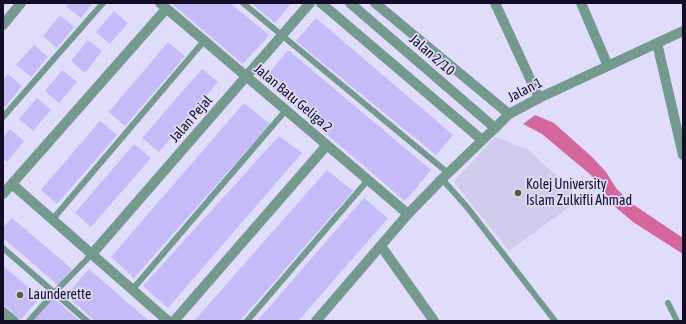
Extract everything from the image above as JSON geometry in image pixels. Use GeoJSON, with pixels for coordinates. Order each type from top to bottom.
{"type":"FeatureCollection","features":[{"type":"Feature","properties":{"kind":"street"},"geometry":{"type":"LineString","coordinates":[[3,25],[21,3]]}},
{"type":"Feature","properties":{"kind":"street","name":"Jalan Pejal"},"geometry":{"type":"LineString","coordinates":[[92,254],[310,3]]}},
{"type":"Feature","properties":{"kind":"street"},"geometry":{"type":"LineString","coordinates":[[322,3],[482,140]]}},
{"type":"Feature","properties":{"kind":"street","name":"Jalan 2/10"},"geometry":{"type":"LineString","coordinates":[[350,3],[495,128]]}},
{"type":"Feature","properties":{"kind":"street","name":"Jalan 2/10"},"geometry":{"type":"LineString","coordinates":[[375,3],[509,114]]}},
{"type":"Feature","properties":{"kind":"street"},"geometry":{"type":"LineString","coordinates":[[495,3],[539,98]]}},
{"type":"Feature","properties":{"kind":"street"},"geometry":{"type":"LineString","coordinates":[[581,3],[608,66]]}},
{"type":"Feature","properties":{"kind":"street"},"geometry":{"type":"LineString","coordinates":[[3,194],[163,6]]}},
{"type":"Feature","properties":{"kind":"street","name":"Jalan Batu Geliga 2"},"geometry":{"type":"LineString","coordinates":[[163,6],[408,214]]}},
{"type":"Feature","properties":{"kind":"street","name":"Jalan 1"},"geometry":{"type":"LineString","coordinates":[[316,321],[408,214],[509,114],[539,98],[683,31]]}},
{"type":"Feature","properties":{"kind":"street"},"geometry":{"type":"LineString","coordinates":[[657,43],[683,155]]}},
{"type":"Feature","properties":{"kind":"street"},"geometry":{"type":"LineString","coordinates":[[174,321],[327,145]]}},
{"type":"Feature","properties":{"kind":"street"},"geometry":{"type":"LineString","coordinates":[[12,184],[168,321]]}},
{"type":"Feature","properties":{"kind":"street"},"geometry":{"type":"LineString","coordinates":[[381,246],[434,321]]}},
{"type":"Feature","properties":{"kind":"street"},"geometry":{"type":"LineString","coordinates":[[3,312],[14,321]]}},
{"type":"Feature","properties":{"kind":"lane"},"geometry":{"type":"LineString","coordinates":[[3,117],[103,3]]}},
{"type":"Feature","properties":{"kind":"lane"},"geometry":{"type":"LineString","coordinates":[[243,3],[445,176],[467,207],[555,321]]}},
{"type":"Feature","properties":{"kind":"lane"},"geometry":{"type":"LineString","coordinates":[[52,220],[204,41]]}},
{"type":"Feature","properties":{"kind":"lane"},"geometry":{"type":"LineString","coordinates":[[132,290],[286,110]]}},
{"type":"Feature","properties":{"kind":"lane"},"geometry":{"type":"LineString","coordinates":[[247,321],[368,180]]}},
{"type":"Feature","properties":{"kind":"lane"},"geometry":{"type":"LineString","coordinates":[[3,248],[87,321]]}},
{"type":"Feature","properties":{"kind":"lane"},"geometry":{"type":"LineString","coordinates":[[29,321],[54,292],[92,254]]}},
{"type":"Feature","properties":{"kind":"lane"},"geometry":{"type":"LineString","coordinates":[[668,303],[677,321]]}},
{"type":"Feature","properties":{"kind":"shaded area"},"geometry":{"type":"Polygon","coordinates":[[[535,115],[554,123],[592,157],[606,172],[616,188],[631,203],[683,238],[683,254],[633,222],[613,205],[601,186],[592,176],[542,134],[523,124],[535,115]]]}},
{"type":"Feature","properties":{"kind":"shaded area","name":"Kolej University Islam Zulkifli Ahmad"},"geometry":{"type":"Polygon","coordinates":[[[495,137],[529,150],[567,186],[579,200],[509,251],[454,182],[495,137]]]}},
{"type":"Feature","properties":{"kind":"building"},"geometry":{"type":"Polygon","coordinates":[[[69,3],[93,3],[81,18],[66,6],[69,3]]]}},
{"type":"Feature","properties":{"kind":"building"},"geometry":{"type":"Polygon","coordinates":[[[171,3],[230,3],[269,35],[243,64],[171,3]]]}},
{"type":"Feature","properties":{"kind":"building"},"geometry":{"type":"Polygon","coordinates":[[[251,3],[292,3],[275,23],[251,3]]]}},
{"type":"Feature","properties":{"kind":"building"},"geometry":{"type":"Polygon","coordinates":[[[114,11],[128,23],[110,44],[96,32],[114,11]]]}},
{"type":"Feature","properties":{"kind":"building"},"geometry":{"type":"Polygon","coordinates":[[[60,15],[74,27],[57,48],[43,36],[60,15]]]}},
{"type":"Feature","properties":{"kind":"building"},"geometry":{"type":"Polygon","coordinates":[[[316,18],[453,135],[436,155],[296,41],[316,18]]]}},
{"type":"Feature","properties":{"kind":"building"},"geometry":{"type":"Polygon","coordinates":[[[88,40],[102,51],[85,73],[71,61],[88,40]]]}},
{"type":"Feature","properties":{"kind":"building"},"geometry":{"type":"Polygon","coordinates":[[[168,42],[185,56],[125,126],[109,112],[168,42]]]}},
{"type":"Feature","properties":{"kind":"building"},"geometry":{"type":"Polygon","coordinates":[[[34,45],[48,57],[31,77],[16,65],[34,45]]]}},
{"type":"Feature","properties":{"kind":"building"},"geometry":{"type":"Polygon","coordinates":[[[288,50],[431,170],[405,201],[263,80],[288,50]]]}},
{"type":"Feature","properties":{"kind":"building"},"geometry":{"type":"Polygon","coordinates":[[[202,69],[218,82],[159,152],[142,138],[202,69]]]}},
{"type":"Feature","properties":{"kind":"building"},"geometry":{"type":"Polygon","coordinates":[[[62,70],[77,82],[59,103],[45,91],[62,70]]]}},
{"type":"Feature","properties":{"kind":"building"},"geometry":{"type":"Polygon","coordinates":[[[8,74],[22,86],[5,107],[3,105],[3,80],[8,74]]]}},
{"type":"Feature","properties":{"kind":"building"},"geometry":{"type":"Polygon","coordinates":[[[37,98],[51,110],[33,131],[19,119],[37,98]]]}},
{"type":"Feature","properties":{"kind":"building"},"geometry":{"type":"Polygon","coordinates":[[[244,103],[270,124],[134,278],[111,257],[244,103]]]}},
{"type":"Feature","properties":{"kind":"building"},"geometry":{"type":"Polygon","coordinates":[[[100,121],[117,135],[57,204],[41,190],[100,121]]]}},
{"type":"Feature","properties":{"kind":"building"},"geometry":{"type":"Polygon","coordinates":[[[10,129],[24,141],[7,162],[3,159],[3,138],[10,129]]]}},
{"type":"Feature","properties":{"kind":"building"},"geometry":{"type":"Polygon","coordinates":[[[279,136],[302,153],[168,308],[143,286],[279,136]]]}},
{"type":"Feature","properties":{"kind":"building"},"geometry":{"type":"Polygon","coordinates":[[[134,144],[151,158],[91,227],[75,213],[134,144]]]}},
{"type":"Feature","properties":{"kind":"building"},"geometry":{"type":"Polygon","coordinates":[[[327,170],[353,191],[240,321],[194,321],[327,170]]]}},
{"type":"Feature","properties":{"kind":"building"},"geometry":{"type":"Polygon","coordinates":[[[364,198],[388,218],[298,321],[257,321],[364,198]]]}},
{"type":"Feature","properties":{"kind":"building"},"geometry":{"type":"Polygon","coordinates":[[[12,218],[72,269],[58,285],[3,238],[3,227],[12,218]]]}},
{"type":"Feature","properties":{"kind":"building"},"geometry":{"type":"Polygon","coordinates":[[[3,266],[40,297],[21,320],[3,304],[3,266]]]}},
{"type":"Feature","properties":{"kind":"building"},"geometry":{"type":"Polygon","coordinates":[[[89,269],[149,321],[95,321],[66,295],[89,269]]]}},
{"type":"Feature","properties":{"kind":"building"},"geometry":{"type":"Polygon","coordinates":[[[53,298],[80,321],[33,321],[53,298]]]}},
{"type":"Feature","properties":{"kind":"place","name":"Kolej University Islam Zulkifli Ahmad"},"geometry":{"type":"Point","coordinates":[518,193]}},
{"type":"Feature","properties":{"kind":"place","name":"Launderette"},"geometry":{"type":"Point","coordinates":[20,295]}}]}
